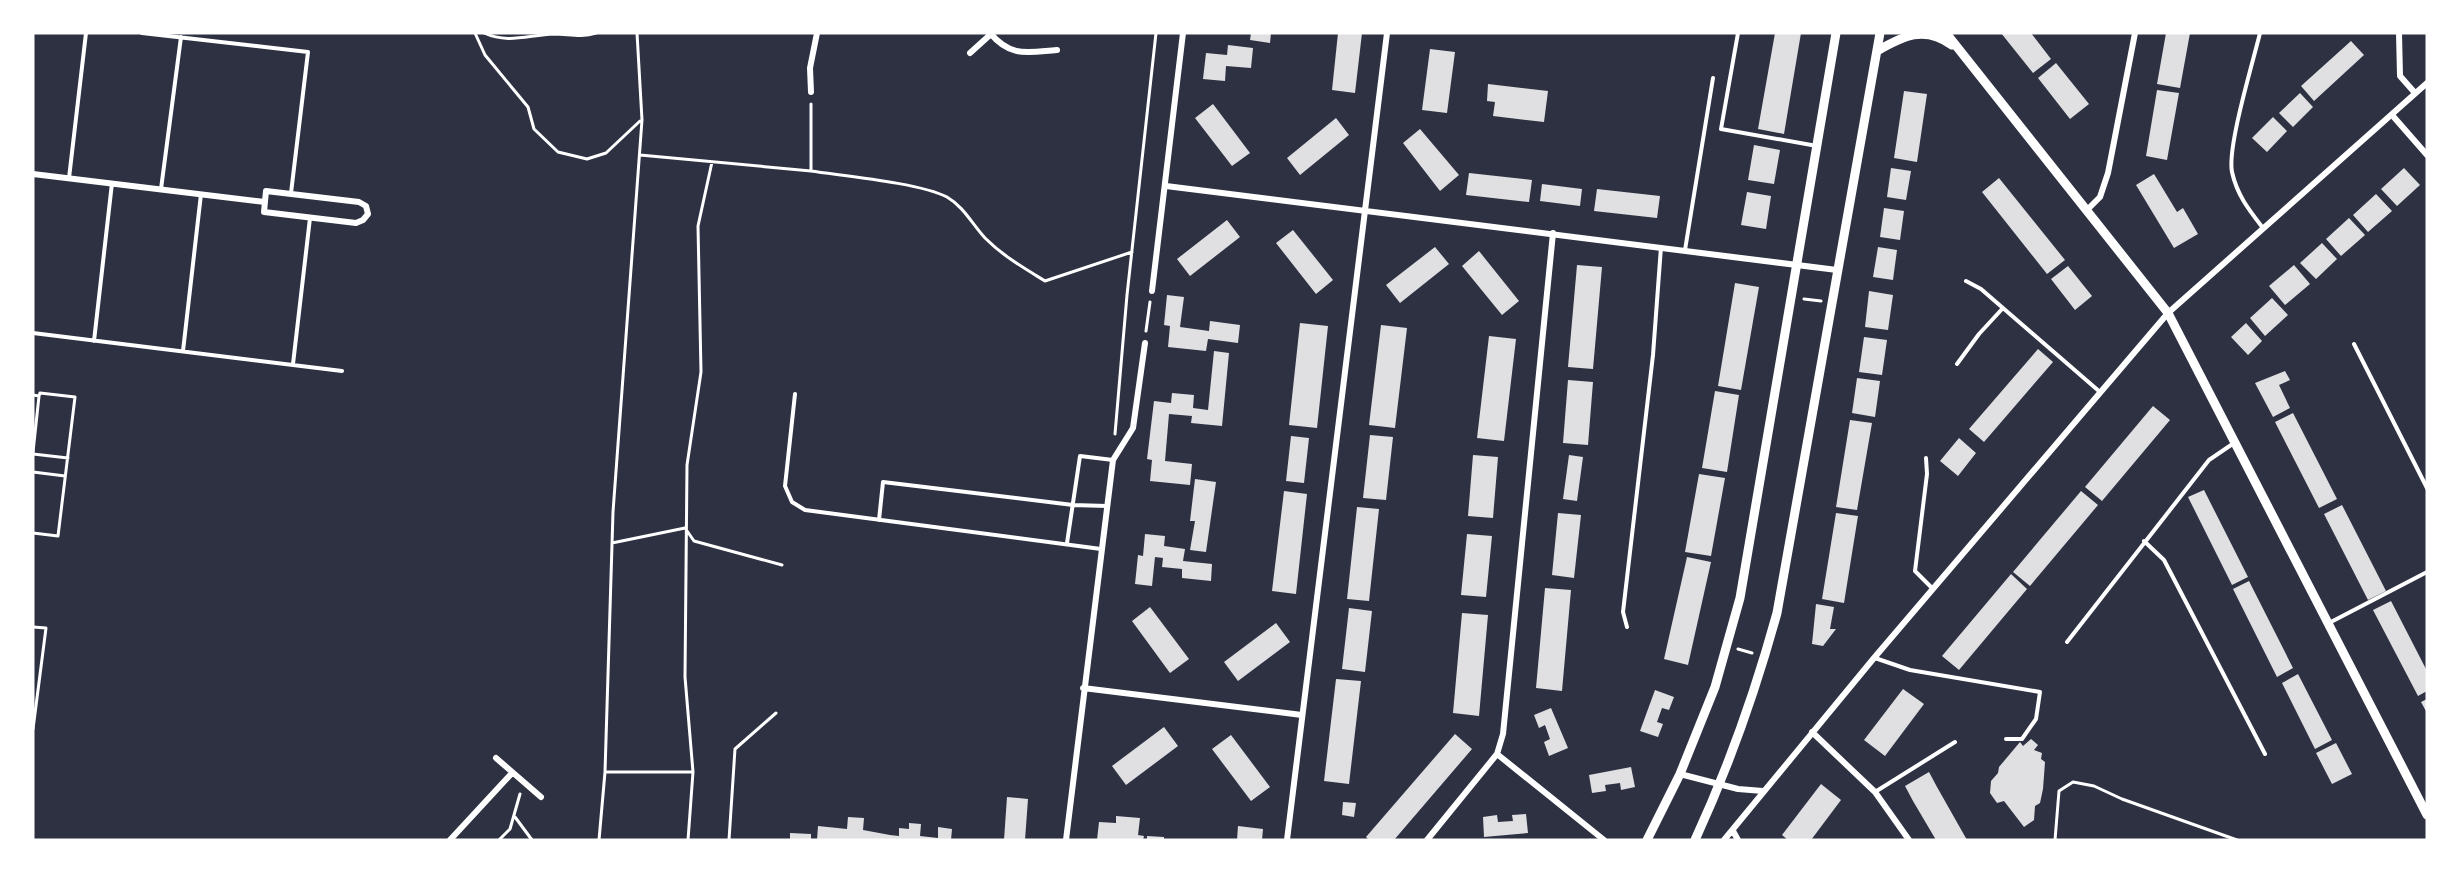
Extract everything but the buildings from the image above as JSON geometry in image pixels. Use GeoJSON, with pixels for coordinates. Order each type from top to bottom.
{"type":"FeatureCollection","features":[{"type":"Feature","properties":{"kind":"street"},"geometry":{"type":"LineString","coordinates":[[811,92],[810,68],[817,33]]}},
{"type":"Feature","properties":{"kind":"street"},"geometry":{"type":"LineString","coordinates":[[1152,291],[1183,33]]}},
{"type":"Feature","properties":{"kind":"street"},"geometry":{"type":"LineString","coordinates":[[1287,840],[1387,33]]}},
{"type":"Feature","properties":{"kind":"street"},"geometry":{"type":"LineString","coordinates":[[1647,840],[1680,774],[1715,687],[1740,598],[1757,509],[1836,33]]}},
{"type":"Feature","properties":{"kind":"street"},"geometry":{"type":"LineString","coordinates":[[1695,840],[1721,784],[1752,702],[1781,590],[1880,33]]}},
{"type":"Feature","properties":{"kind":"street"},"geometry":{"type":"LineString","coordinates":[[2087,210],[2100,196],[2108,172],[2135,33]]}},
{"type":"Feature","properties":{"kind":"street"},"geometry":{"type":"LineString","coordinates":[[2399,33],[2400,76],[2415,93]]}},
{"type":"Feature","properties":{"kind":"street"},"geometry":{"type":"LineString","coordinates":[[970,53],[991,34],[1004,48],[1020,52],[1057,51]]}},
{"type":"Feature","properties":{"kind":"street"},"geometry":{"type":"LineString","coordinates":[[1877,51],[1905,35],[1926,34],[1942,35],[1961,52],[2168,313],[2427,815]]}},
{"type":"Feature","properties":{"kind":"street"},"geometry":{"type":"LineString","coordinates":[[1725,840],[1763,790],[2168,313],[2427,83]]}},
{"type":"Feature","properties":{"kind":"street"},"geometry":{"type":"LineString","coordinates":[[2392,115],[2427,155]]}},
{"type":"Feature","properties":{"kind":"street"},"geometry":{"type":"LineString","coordinates":[[33,174],[265,202]]}},
{"type":"Feature","properties":{"kind":"street"},"geometry":{"type":"LineString","coordinates":[[1166,186],[1797,263],[1837,270]]}},
{"type":"Feature","properties":{"kind":"street"},"geometry":{"type":"LineString","coordinates":[[266,191],[359,202],[366,206],[368,214],[356,223],[264,212],[265,202],[266,191]]}},
{"type":"Feature","properties":{"kind":"street"},"geometry":{"type":"LineString","coordinates":[[1427,840],[1497,754],[1503,734],[1553,233]]}},
{"type":"Feature","properties":{"kind":"street"},"geometry":{"type":"LineString","coordinates":[[1066,840],[1113,460],[1133,428],[1145,343]]}},
{"type":"Feature","properties":{"kind":"street"},"geometry":{"type":"LineString","coordinates":[[1083,688],[1302,715]]}},
{"type":"Feature","properties":{"kind":"street"},"geometry":{"type":"LineString","coordinates":[[1812,732],[1875,792],[1909,840]]}},
{"type":"Feature","properties":{"kind":"street"},"geometry":{"type":"LineString","coordinates":[[1497,754],[1604,840]]}},
{"type":"Feature","properties":{"kind":"street"},"geometry":{"type":"LineString","coordinates":[[496,758],[541,796]]}},
{"type":"Feature","properties":{"kind":"street"},"geometry":{"type":"LineString","coordinates":[[450,840],[512,773]]}},
{"type":"Feature","properties":{"kind":"street"},"geometry":{"type":"LineString","coordinates":[[1680,774],[1738,789],[1763,790]]}},
{"type":"Feature","properties":{"kind":"street"},"geometry":{"type":"LineString","coordinates":[[1733,831],[1738,840]]}},
{"type":"Feature","properties":{"kind":"lane"},"geometry":{"type":"LineString","coordinates":[[69,178],[86,33]]}},
{"type":"Feature","properties":{"kind":"lane"},"geometry":{"type":"LineString","coordinates":[[142,33],[308,52],[291,194]]}},
{"type":"Feature","properties":{"kind":"lane"},"geometry":{"type":"LineString","coordinates":[[1738,33],[1722,129],[1817,146]]}},
{"type":"Feature","properties":{"kind":"lane"},"geometry":{"type":"LineString","coordinates":[[2260,33],[2235,139],[2231,170],[2240,197],[2263,228]]}},
{"type":"Feature","properties":{"kind":"lane"},"geometry":{"type":"LineString","coordinates":[[161,189],[181,37]]}},
{"type":"Feature","properties":{"kind":"lane"},"geometry":{"type":"LineString","coordinates":[[1685,249],[1713,78]]}},
{"type":"Feature","properties":{"kind":"lane"},"geometry":{"type":"LineString","coordinates":[[94,341],[112,183]]}},
{"type":"Feature","properties":{"kind":"lane"},"geometry":{"type":"LineString","coordinates":[[183,351],[201,194]]}},
{"type":"Feature","properties":{"kind":"lane"},"geometry":{"type":"LineString","coordinates":[[293,364],[310,217]]}},
{"type":"Feature","properties":{"kind":"lane"},"geometry":{"type":"LineString","coordinates":[[1627,627],[1623,612],[1653,355],[1661,246]]}},
{"type":"Feature","properties":{"kind":"lane"},"geometry":{"type":"LineString","coordinates":[[1966,281],[2003,308],[2100,393]]}},
{"type":"Feature","properties":{"kind":"lane"},"geometry":{"type":"LineString","coordinates":[[1957,364],[1979,334],[2003,308]]}},
{"type":"Feature","properties":{"kind":"lane"},"geometry":{"type":"LineString","coordinates":[[33,333],[342,371]]}},
{"type":"Feature","properties":{"kind":"lane"},"geometry":{"type":"LineString","coordinates":[[2354,344],[2427,488]]}},
{"type":"Feature","properties":{"kind":"lane"},"geometry":{"type":"LineString","coordinates":[[795,394],[785,486],[792,502],[805,510],[1101,549]]}},
{"type":"Feature","properties":{"kind":"lane"},"geometry":{"type":"LineString","coordinates":[[2067,642],[2209,460],[2235,442]]}},
{"type":"Feature","properties":{"kind":"lane"},"geometry":{"type":"LineString","coordinates":[[1067,543],[1080,456],[1113,460]]}},
{"type":"Feature","properties":{"kind":"lane"},"geometry":{"type":"LineString","coordinates":[[1926,458],[1927,474],[1915,571],[1933,589]]}},
{"type":"Feature","properties":{"kind":"lane"},"geometry":{"type":"LineString","coordinates":[[879,520],[883,482],[1073,505],[1107,506]]}},
{"type":"Feature","properties":{"kind":"lane"},"geometry":{"type":"LineString","coordinates":[[2144,541],[2164,560],[2265,754]]}},
{"type":"Feature","properties":{"kind":"lane"},"geometry":{"type":"LineString","coordinates":[[2328,623],[2427,572]]}},
{"type":"Feature","properties":{"kind":"lane"},"geometry":{"type":"LineString","coordinates":[[1874,658],[1910,670],[2040,692],[2036,719],[2022,739],[2006,739]]}},
{"type":"Feature","properties":{"kind":"lane"},"geometry":{"type":"LineString","coordinates":[[1875,792],[1955,742]]}},
{"type":"Feature","properties":{"kind":"path"},"geometry":{"type":"LineString","coordinates":[[475,33],[485,55],[528,107],[534,129],[558,152],[587,159],[606,153],[642,120]]}},
{"type":"Feature","properties":{"kind":"path"},"geometry":{"type":"LineString","coordinates":[[484,33],[496,38],[514,40],[554,34],[585,37],[596,33]]}},
{"type":"Feature","properties":{"kind":"path"},"geometry":{"type":"LineString","coordinates":[[599,840],[604,772],[612,543],[642,120],[637,33]]}},
{"type":"Feature","properties":{"kind":"path"},"geometry":{"type":"LineString","coordinates":[[1115,436],[1156,33]]}},
{"type":"Feature","properties":{"kind":"path"},"geometry":{"type":"LineString","coordinates":[[811,92],[811,171]]}},
{"type":"Feature","properties":{"kind":"path"},"geometry":{"type":"LineString","coordinates":[[640,155],[811,171],[924,190],[947,197],[963,209],[984,236],[1004,255],[1045,281],[1132,252]]}},
{"type":"Feature","properties":{"kind":"path"},"geometry":{"type":"LineString","coordinates":[[688,840],[693,772],[685,677],[687,465],[701,372],[698,226],[712,162]]}},
{"type":"Feature","properties":{"kind":"path"},"geometry":{"type":"LineString","coordinates":[[1145,343],[1152,291]]}},
{"type":"Feature","properties":{"kind":"path"},"geometry":{"type":"LineString","coordinates":[[1792,298],[1832,302]]}},
{"type":"Feature","properties":{"kind":"path"},"geometry":{"type":"LineString","coordinates":[[33,395],[39,396],[40,393],[75,397],[58,536],[33,533]]}},
{"type":"Feature","properties":{"kind":"path"},"geometry":{"type":"LineString","coordinates":[[39,396],[33,453],[68,458]]}},
{"type":"Feature","properties":{"kind":"path"},"geometry":{"type":"LineString","coordinates":[[33,472],[65,476]]}},
{"type":"Feature","properties":{"kind":"path"},"geometry":{"type":"LineString","coordinates":[[612,543],[685,528]]}},
{"type":"Feature","properties":{"kind":"path"},"geometry":{"type":"LineString","coordinates":[[685,528],[694,541],[782,565]]}},
{"type":"Feature","properties":{"kind":"path"},"geometry":{"type":"LineString","coordinates":[[33,627],[46,628],[34,706],[33,729]]}},
{"type":"Feature","properties":{"kind":"path"},"geometry":{"type":"LineString","coordinates":[[1726,647],[1765,656]]}},
{"type":"Feature","properties":{"kind":"path"},"geometry":{"type":"LineString","coordinates":[[33,688],[38,689]]}},
{"type":"Feature","properties":{"kind":"path"},"geometry":{"type":"LineString","coordinates":[[729,840],[735,749],[776,713]]}},
{"type":"Feature","properties":{"kind":"path"},"geometry":{"type":"LineString","coordinates":[[604,772],[693,772]]}},
{"type":"Feature","properties":{"kind":"path"},"geometry":{"type":"LineString","coordinates":[[2055,840],[2059,791],[2073,782],[2094,786],[2122,799],[2237,840]]}},
{"type":"Feature","properties":{"kind":"path"},"geometry":{"type":"LineString","coordinates":[[499,840],[510,829],[515,817],[518,796],[528,786]]}},
{"type":"Feature","properties":{"kind":"path"},"geometry":{"type":"LineString","coordinates":[[515,817],[532,840]]}}]}
